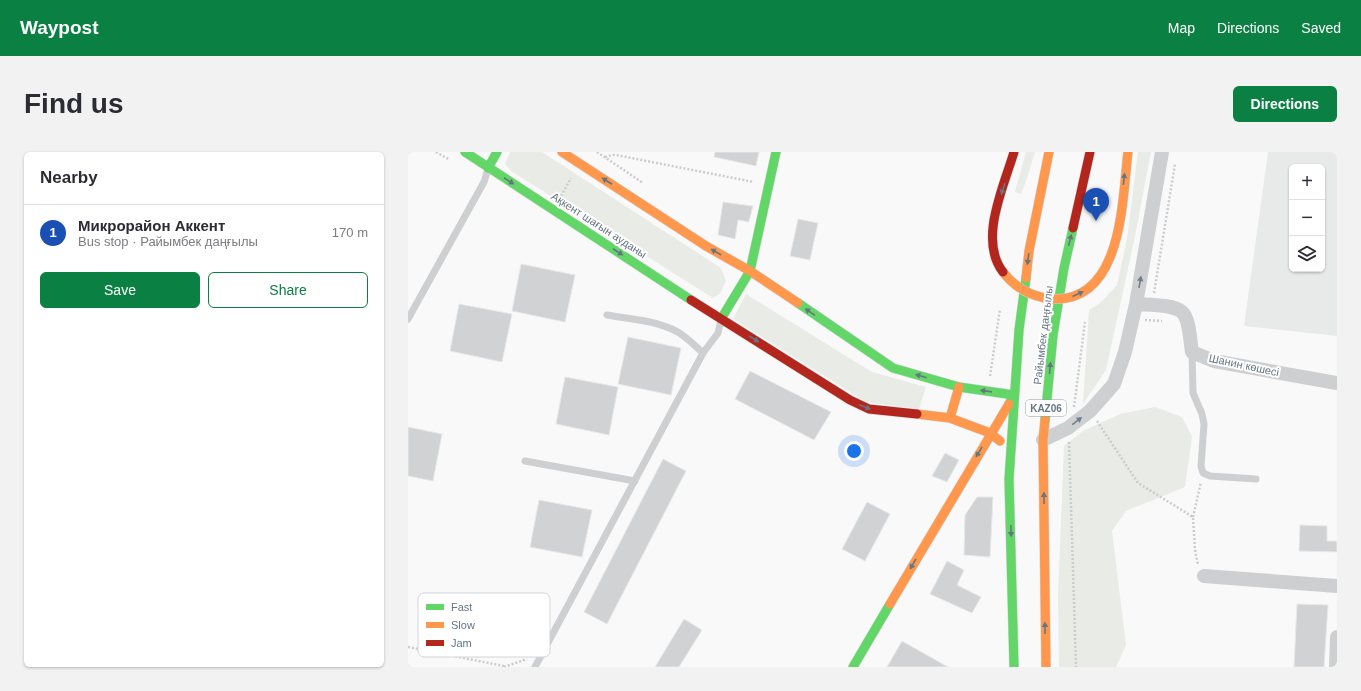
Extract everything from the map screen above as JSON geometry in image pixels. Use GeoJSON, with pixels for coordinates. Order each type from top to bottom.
{"type":"FeatureCollection","features":[{"type":"Feature","properties":{"kind":"main road","name":"Ақкент шағын ауданы"},"geometry":{"type":"LineString","coordinates":[[465,152],[721,319],[850,400],[869,409],[950,418],[990,433],[1011,448]]}},
{"type":"Feature","properties":{"kind":"main road"},"geometry":{"type":"LineString","coordinates":[[488,168],[497,152]]}},
{"type":"Feature","properties":{"kind":"main road"},"geometry":{"type":"LineString","coordinates":[[562,152],[706,246],[750,271],[893,368],[959,387],[1014,395],[990,433],[853,667]]}},
{"type":"Feature","properties":{"kind":"main road"},"geometry":{"type":"LineString","coordinates":[[721,319],[750,271],[776,152]]}},
{"type":"Feature","properties":{"kind":"main road"},"geometry":{"type":"LineString","coordinates":[[1014,152],[994,219],[992,234],[996,259],[1010,280],[1021,289],[1039,298],[1060,300],[1084,292],[1092,286],[1098,280],[1108,262],[1119,222],[1128,152]]}},
{"type":"Feature","properties":{"kind":"main road","name":"Райымбек даңғылы"},"geometry":{"type":"LineString","coordinates":[[1014,667],[1009,479],[1014,395],[1019,330],[1029,251],[1049,152]]}},
{"type":"Feature","properties":{"kind":"main road","name":"Райымбек даңғылы"},"geometry":{"type":"LineString","coordinates":[[1046,667],[1043,440],[1053,335],[1064,268],[1090,152]]}},
{"type":"Feature","properties":{"kind":"main road"},"geometry":{"type":"LineString","coordinates":[[950,418],[959,387]]}},
{"type":"Feature","properties":{"kind":"street"},"geometry":{"type":"LineString","coordinates":[[1043,440],[1068,428],[1090,411],[1114,384],[1125,352],[1136,304],[1162,152]]}},
{"type":"Feature","properties":{"kind":"street"},"geometry":{"type":"LineString","coordinates":[[1136,304],[1172,307],[1182,312],[1188,322],[1192,352]]}},
{"type":"Feature","properties":{"kind":"street","name":"Шанин көшесі"},"geometry":{"type":"LineString","coordinates":[[1192,352],[1214,361],[1337,383]]}},
{"type":"Feature","properties":{"kind":"street"},"geometry":{"type":"LineString","coordinates":[[1204,576],[1337,586]]}},
{"type":"Feature","properties":{"kind":"street"},"geometry":{"type":"LineString","coordinates":[[1336,667],[1337,637]]}},
{"type":"Feature","properties":{"kind":"lane"},"geometry":{"type":"LineString","coordinates":[[408,319],[484,182],[488,168]]}},
{"type":"Feature","properties":{"kind":"lane"},"geometry":{"type":"LineString","coordinates":[[606,315],[659,324],[675,330],[703,353]]}},
{"type":"Feature","properties":{"kind":"lane"},"geometry":{"type":"LineString","coordinates":[[550,640],[703,353],[718,333],[721,319]]}},
{"type":"Feature","properties":{"kind":"lane"},"geometry":{"type":"LineString","coordinates":[[1192,352],[1193,393],[1202,414],[1204,424],[1201,466],[1203,473],[1210,476],[1256,479]]}},
{"type":"Feature","properties":{"kind":"lane"},"geometry":{"type":"LineString","coordinates":[[525,461],[635,481]]}},
{"type":"Feature","properties":{"kind":"lane"},"geometry":{"type":"LineString","coordinates":[[535,667],[541,657]]}},
{"type":"Feature","properties":{"kind":"path"},"geometry":{"type":"LineString","coordinates":[[605,157],[616,155],[769,185]]}},
{"type":"Feature","properties":{"kind":"path"},"geometry":{"type":"LineString","coordinates":[[1152,305],[1176,160]]}},
{"type":"Feature","properties":{"kind":"path"},"geometry":{"type":"LineString","coordinates":[[553,210],[580,163]]}},
{"type":"Feature","properties":{"kind":"path"},"geometry":{"type":"LineString","coordinates":[[988,391],[1000,309]]}},
{"type":"Feature","properties":{"kind":"path"},"geometry":{"type":"LineString","coordinates":[[1076,667],[1068,428],[1074,404],[1085,322]]}},
{"type":"Feature","properties":{"kind":"path"},"geometry":{"type":"LineString","coordinates":[[1090,411],[1138,483],[1193,517]]}},
{"type":"Feature","properties":{"kind":"path"},"geometry":{"type":"LineString","coordinates":[[1203,473],[1193,517],[1194,550],[1199,569],[1204,576]]}},
{"type":"Feature","properties":{"kind":"path"},"geometry":{"type":"LineString","coordinates":[[408,647],[418,649]]}},
{"type":"Feature","properties":{"kind":"path"},"geometry":{"type":"LineString","coordinates":[[456,657],[504,667],[541,657]]}},
{"type":"Feature","properties":{"kind":"shaded area"},"geometry":{"type":"Polygon","coordinates":[[[510,152],[542,152],[721,268],[726,281],[720,294],[713,298],[511,171],[505,164],[510,152]]]}},
{"type":"Feature","properties":{"kind":"shaded area"},"geometry":{"type":"Polygon","coordinates":[[[1026,152],[1035,152],[1021,194],[1015,192],[1026,152]]]}},
{"type":"Feature","properties":{"kind":"shaded area"},"geometry":{"type":"Polygon","coordinates":[[[1138,152],[1151,152],[1134,241],[1106,370],[1083,404],[1089,310],[1100,303],[1117,285],[1127,239],[1138,152]]]}},
{"type":"Feature","properties":{"kind":"shaded area"},"geometry":{"type":"Polygon","coordinates":[[[1268,152],[1337,152],[1337,336],[1244,326],[1268,152]]]}},
{"type":"Feature","properties":{"kind":"shaded area"},"geometry":{"type":"Polygon","coordinates":[[[746,294],[872,372],[926,387],[919,409],[866,402],[733,319],[746,294]]]}},
{"type":"Feature","properties":{"kind":"shaded area"},"geometry":{"type":"Polygon","coordinates":[[[1155,407],[1182,417],[1192,437],[1185,487],[1126,511],[1112,531],[1126,645],[1116,667],[1059,667],[1058,596],[1064,446],[1083,431],[1120,414],[1155,407]]]}},
{"type":"Feature","properties":{"kind":"building"},"geometry":{"type":"Polygon","coordinates":[[[715,152],[759,152],[756,166],[714,157],[715,152]]]}},
{"type":"Feature","properties":{"kind":"building"},"geometry":{"type":"Polygon","coordinates":[[[723,202],[753,206],[749,222],[738,220],[735,239],[718,235],[723,202]]]}},
{"type":"Feature","properties":{"kind":"building"},"geometry":{"type":"Polygon","coordinates":[[[798,219],[818,223],[810,260],[790,256],[798,219]]]}},
{"type":"Feature","properties":{"kind":"building"},"geometry":{"type":"Polygon","coordinates":[[[521,264],[575,275],[565,322],[512,311],[521,264]]]}},
{"type":"Feature","properties":{"kind":"building"},"geometry":{"type":"Polygon","coordinates":[[[459,304],[512,314],[502,362],[450,351],[459,304]]]}},
{"type":"Feature","properties":{"kind":"building"},"geometry":{"type":"Polygon","coordinates":[[[628,337],[681,348],[671,395],[618,384],[628,337]]]}},
{"type":"Feature","properties":{"kind":"building"},"geometry":{"type":"Polygon","coordinates":[[[750,371],[831,412],[814,440],[735,399],[750,371]]]}},
{"type":"Feature","properties":{"kind":"building"},"geometry":{"type":"Polygon","coordinates":[[[565,377],[618,387],[609,435],[556,424],[565,377]]]}},
{"type":"Feature","properties":{"kind":"building"},"geometry":{"type":"Polygon","coordinates":[[[408,427],[442,434],[433,481],[408,476],[408,427]]]}},
{"type":"Feature","properties":{"kind":"building"},"geometry":{"type":"Polygon","coordinates":[[[945,453],[959,460],[947,482],[932,476],[945,453]]]}},
{"type":"Feature","properties":{"kind":"building"},"geometry":{"type":"Polygon","coordinates":[[[663,459],[686,471],[607,624],[584,612],[663,459]]]}},
{"type":"Feature","properties":{"kind":"building"},"geometry":{"type":"Polygon","coordinates":[[[977,497],[993,497],[990,557],[964,555],[965,515],[977,497]]]}},
{"type":"Feature","properties":{"kind":"building"},"geometry":{"type":"Polygon","coordinates":[[[539,500],[592,510],[582,557],[530,547],[539,500]]]}},
{"type":"Feature","properties":{"kind":"building"},"geometry":{"type":"Polygon","coordinates":[[[867,502],[890,514],[865,561],[842,549],[867,502]]]}},
{"type":"Feature","properties":{"kind":"building"},"geometry":{"type":"Polygon","coordinates":[[[1300,525],[1327,526],[1327,541],[1337,541],[1337,552],[1299,551],[1300,525]]]}},
{"type":"Feature","properties":{"kind":"building"},"geometry":{"type":"Polygon","coordinates":[[[947,561],[964,570],[957,585],[981,597],[972,613],[930,594],[947,561]]]}},
{"type":"Feature","properties":{"kind":"building"},"geometry":{"type":"Polygon","coordinates":[[[1297,604],[1328,605],[1324,667],[1294,667],[1297,604]]]}},
{"type":"Feature","properties":{"kind":"building"},"geometry":{"type":"Polygon","coordinates":[[[684,619],[702,630],[679,667],[655,667],[684,619]]]}},
{"type":"Feature","properties":{"kind":"building"},"geometry":{"type":"Polygon","coordinates":[[[902,641],[948,667],[887,667],[902,641]]]}},
{"type":"Feature","properties":{"kind":"traffic: fast"},"geometry":{"type":"LineString","coordinates":[[465,152],[691,300]]}},
{"type":"Feature","properties":{"kind":"traffic: fast"},"geometry":{"type":"LineString","coordinates":[[488,168],[497,152]]}},
{"type":"Feature","properties":{"kind":"traffic: fast"},"geometry":{"type":"LineString","coordinates":[[721,319],[750,271],[776,152]]}},
{"type":"Feature","properties":{"kind":"traffic: fast"},"geometry":{"type":"LineString","coordinates":[[1045,420],[1053,335],[1064,268],[1073,228]]}},
{"type":"Feature","properties":{"kind":"traffic: fast"},"geometry":{"type":"LineString","coordinates":[[1014,667],[1009,479],[1019,330],[1026,278]]}},
{"type":"Feature","properties":{"kind":"traffic: fast"},"geometry":{"type":"LineString","coordinates":[[798,303],[893,368],[959,387],[1014,395],[1009,404]]}},
{"type":"Feature","properties":{"kind":"traffic: fast"},"geometry":{"type":"LineString","coordinates":[[853,667],[890,604]]}},
{"type":"Feature","properties":{"kind":"traffic: slow"},"geometry":{"type":"LineString","coordinates":[[562,152],[706,246],[750,271],[798,303]]}},
{"type":"Feature","properties":{"kind":"traffic: slow"},"geometry":{"type":"LineString","coordinates":[[1026,278],[1029,251],[1049,152]]}},
{"type":"Feature","properties":{"kind":"traffic: slow"},"geometry":{"type":"LineString","coordinates":[[1003,272],[1013,283],[1025,291],[1052,299],[1075,296],[1093,284],[1106,267],[1114,245],[1124,196],[1128,152]]}},
{"type":"Feature","properties":{"kind":"traffic: slow"},"geometry":{"type":"LineString","coordinates":[[950,418],[959,387]]}},
{"type":"Feature","properties":{"kind":"traffic: slow"},"geometry":{"type":"LineString","coordinates":[[890,604],[1009,404]]}},
{"type":"Feature","properties":{"kind":"traffic: slow"},"geometry":{"type":"LineString","coordinates":[[917,414],[950,418],[990,433],[1000,441]]}},
{"type":"Feature","properties":{"kind":"traffic: slow"},"geometry":{"type":"LineString","coordinates":[[1045,420],[1043,440],[1046,667]]}},
{"type":"Feature","properties":{"kind":"traffic: jam"},"geometry":{"type":"LineString","coordinates":[[1003,272],[996,259],[993,245],[993,229],[995,213],[1014,152]]}},
{"type":"Feature","properties":{"kind":"traffic: jam"},"geometry":{"type":"LineString","coordinates":[[1073,228],[1090,152]]}},
{"type":"Feature","properties":{"kind":"traffic: jam"},"geometry":{"type":"LineString","coordinates":[[691,300],[850,400],[869,409],[917,414]]}},
{"type":"Feature","properties":{"kind":"place","name":"Микрорайон Аккент"},"geometry":{"type":"Point","coordinates":[1096,221]}}]}
